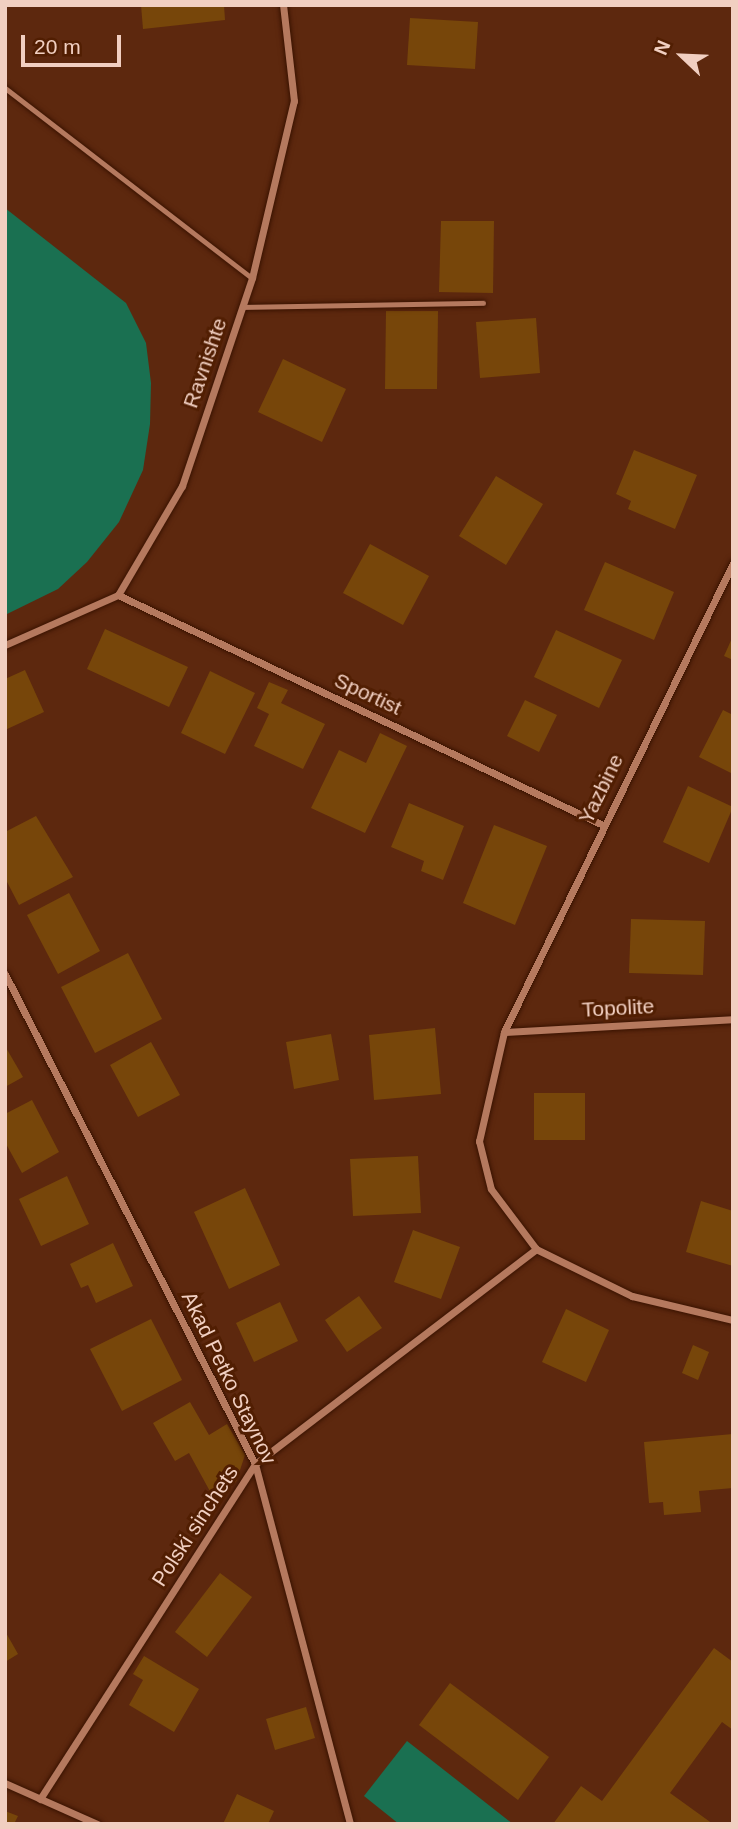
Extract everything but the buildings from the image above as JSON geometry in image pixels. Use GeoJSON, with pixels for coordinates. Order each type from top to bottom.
{"type":"FeatureCollection","features":[{"type":"Feature","properties":{"kind":"street","name":"Ravnishte"},"geometry":{"type":"LineString","coordinates":[[118,595],[182,486],[252,278],[294,101],[283,5]]}},
{"type":"Feature","properties":{"kind":"street","name":"Yazbine"},"geometry":{"type":"LineString","coordinates":[[536,1249],[491,1189],[479,1141],[504,1032],[733,563]]}},
{"type":"Feature","properties":{"kind":"street"},"geometry":{"type":"LineString","coordinates":[[722,587],[733,590]]}},
{"type":"Feature","properties":{"kind":"street"},"geometry":{"type":"LineString","coordinates":[[5,645],[118,595]]}},
{"type":"Feature","properties":{"kind":"street","name":"Sportist"},"geometry":{"type":"LineString","coordinates":[[118,595],[603,825]]}},
{"type":"Feature","properties":{"kind":"street","name":"Akad Petko Staynov"},"geometry":{"type":"LineString","coordinates":[[5,974],[255,1464],[350,1824]]}},
{"type":"Feature","properties":{"kind":"street","name":"Topolite"},"geometry":{"type":"LineString","coordinates":[[504,1032],[733,1018]]}},
{"type":"Feature","properties":{"kind":"street"},"geometry":{"type":"LineString","coordinates":[[536,1249],[568,1268],[632,1296],[733,1320]]}},
{"type":"Feature","properties":{"kind":"street","name":"Polski sinchets"},"geometry":{"type":"LineString","coordinates":[[40,1799],[255,1464],[536,1249]]}},
{"type":"Feature","properties":{"kind":"street"},"geometry":{"type":"LineString","coordinates":[[5,1783],[97,1824]]}},
{"type":"Feature","properties":{"kind":"lane"},"geometry":{"type":"LineString","coordinates":[[5,88],[252,278]]}},
{"type":"Feature","properties":{"kind":"lane"},"geometry":{"type":"LineString","coordinates":[[242,307],[483,303]]}},
{"type":"Feature","properties":{"kind":"green space"},"geometry":{"type":"Polygon","coordinates":[[[5,208],[126,303],[146,343],[151,383],[150,424],[143,470],[119,522],[87,562],[58,589],[5,615],[5,208]]]}},
{"type":"Feature","properties":{"kind":"green space"},"geometry":{"type":"Polygon","coordinates":[[[407,1741],[513,1824],[399,1824],[364,1796],[407,1741]]]}}]}
